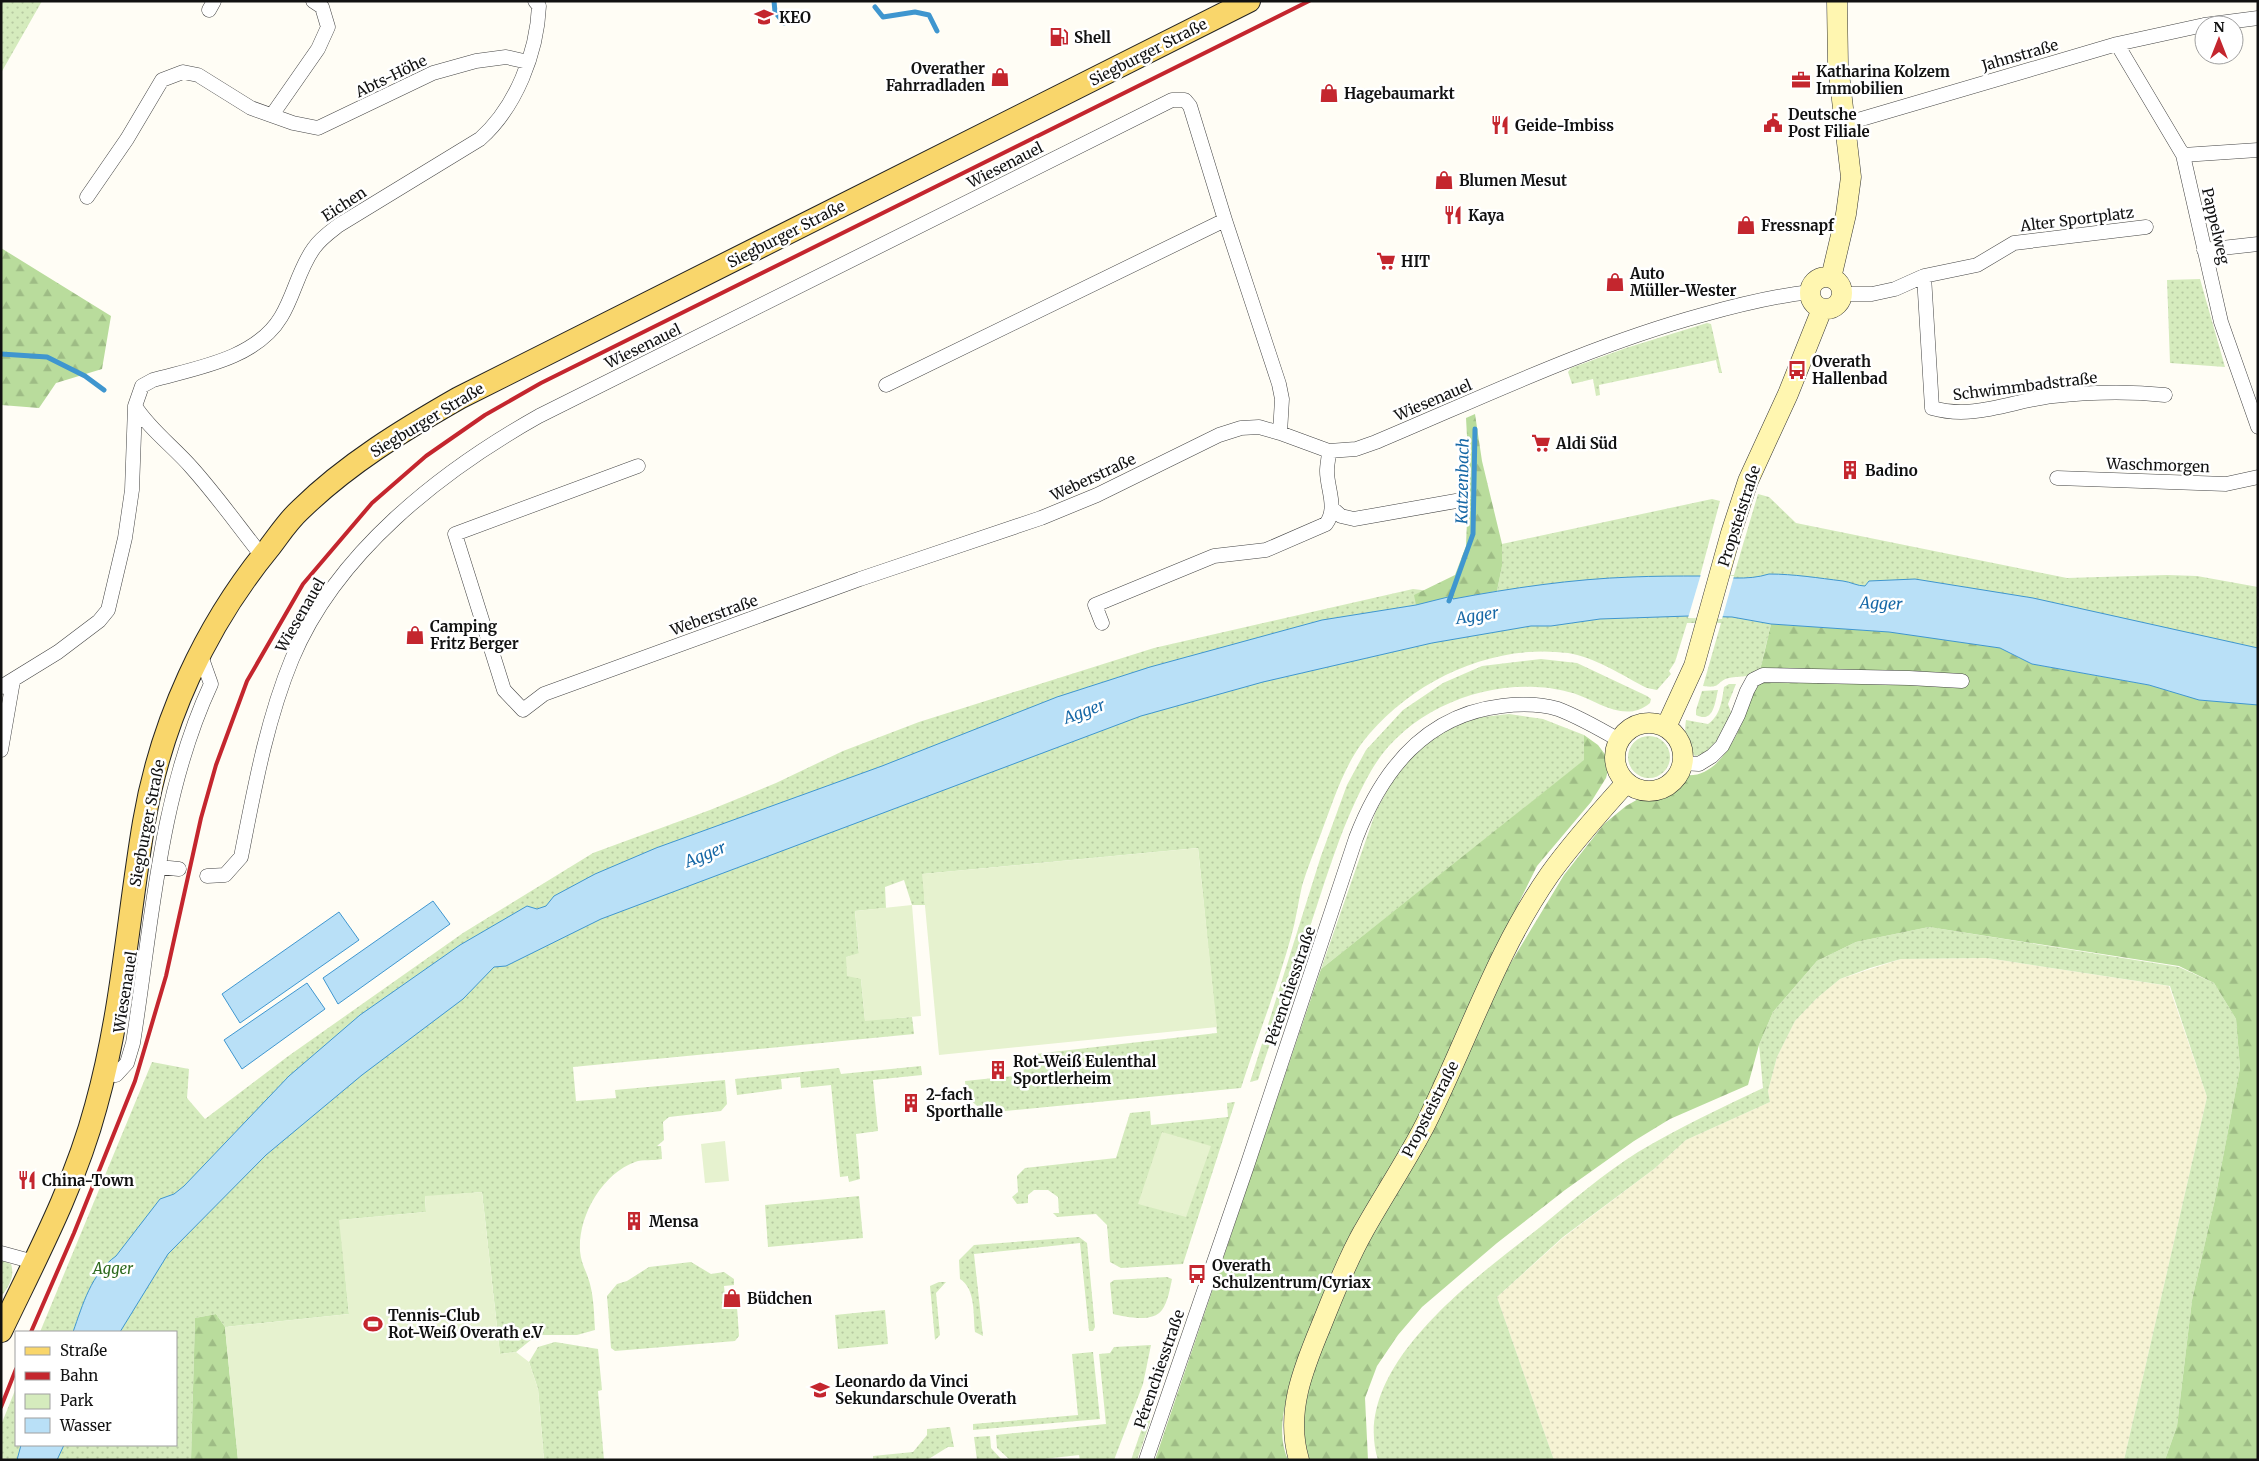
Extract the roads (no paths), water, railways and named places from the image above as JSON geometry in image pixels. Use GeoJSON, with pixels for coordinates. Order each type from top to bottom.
{"type":"FeatureCollection","features":[{"type":"Feature","properties":{"kind":"main road","name":"Siegburger Straße"},"geometry":{"type":"LineString","coordinates":[[1,1331],[50,1231],[84,1145],[104,1074],[116,1018],[145,819],[164,741],[200,652],[227,603],[298,511],[340,476],[407,428],[459,398],[1249,1]]}},
{"type":"Feature","properties":{"kind":"street"},"geometry":{"type":"LineString","coordinates":[[272,115],[318,49],[328,27],[322,7],[312,1]]}},
{"type":"Feature","properties":{"kind":"street","name":"Eichen"},"geometry":{"type":"LineString","coordinates":[[7,684],[58,652],[99,621],[108,610],[126,538],[132,490],[133,424],[135,406],[142,386],[153,380],[236,354],[262,338],[281,318],[313,248],[324,237],[346,220],[480,138],[496,124],[508,107],[528,62],[538,30],[539,6],[535,1]]}},
{"type":"Feature","properties":{"kind":"street"},"geometry":{"type":"LineString","coordinates":[[1836,286],[1817,280],[1810,292],[1814,304],[1822,309],[1828,309],[1837,304],[1836,286],[1851,177],[1838,57],[1837,1]]}},
{"type":"Feature","properties":{"kind":"street","name":"Jahnstraße"},"geometry":{"type":"LineString","coordinates":[[2244,20],[2258,18]]}},
{"type":"Feature","properties":{"kind":"street","name":"Jahnstraße"},"geometry":{"type":"LineString","coordinates":[[1846,121],[1858,120],[2117,44],[2194,27]]}},
{"type":"Feature","properties":{"kind":"street","name":"Pappelweg"},"geometry":{"type":"LineString","coordinates":[[2117,44],[2183,156],[2221,322],[2251,390],[2258,427]]}},
{"type":"Feature","properties":{"kind":"street","name":"Abts-Höhe"},"geometry":{"type":"LineString","coordinates":[[87,197],[127,139],[162,80],[183,72],[198,75],[251,108],[293,123],[318,128],[433,72],[476,61],[506,57],[528,62]]}},
{"type":"Feature","properties":{"kind":"street","name":"Wiesenauel"},"geometry":{"type":"LineString","coordinates":[[207,876],[224,875],[241,857],[272,714],[292,658],[326,594],[378,534],[461,464],[499,438],[539,416],[1172,100],[1185,100],[1190,106],[1224,220],[1279,384],[1282,399],[1280,433],[1329,451],[1356,449],[1376,442],[1562,362],[1651,329],[1771,297],[1810,292]]}},
{"type":"Feature","properties":{"kind":"street"},"geometry":{"type":"LineString","coordinates":[[2183,156],[2258,150]]}},
{"type":"Feature","properties":{"kind":"street"},"geometry":{"type":"LineString","coordinates":[[886,385],[1224,220]]}},
{"type":"Feature","properties":{"kind":"street","name":"Alter Sportplatz"},"geometry":{"type":"LineString","coordinates":[[1836,286],[1872,294],[1895,289],[1924,276],[1977,265],[2014,243],[2146,226]]}},
{"type":"Feature","properties":{"kind":"street"},"geometry":{"type":"LineString","coordinates":[[2204,250],[2258,244]]}},
{"type":"Feature","properties":{"kind":"street","name":"Schwimmbadstraße"},"geometry":{"type":"LineString","coordinates":[[1924,276],[1932,408],[1950,413],[1982,411],[2013,402],[2054,396],[2128,391],[2165,395]]}},
{"type":"Feature","properties":{"kind":"street","name":"Propsteistraße"},"geometry":{"type":"LineString","coordinates":[[1666,727],[1694,666],[1731,533],[1757,458],[1788,394],[1822,309]]}},
{"type":"Feature","properties":{"kind":"street"},"geometry":{"type":"LineString","coordinates":[[135,406],[144,419],[174,448],[206,484],[262,556]]}},
{"type":"Feature","properties":{"kind":"street","name":"Weberstraße"},"geometry":{"type":"LineString","coordinates":[[638,466],[455,534],[504,690],[523,710],[544,694],[860,579],[1041,518],[1097,495],[1219,435],[1241,428],[1259,427],[1280,433]]}},
{"type":"Feature","properties":{"kind":"street"},"geometry":{"type":"LineString","coordinates":[[1102,623],[1095,605],[1214,556],[1266,550],[1326,524],[1332,517],[1327,472],[1329,451]]}},
{"type":"Feature","properties":{"kind":"street","name":"Waschmorgen"},"geometry":{"type":"LineString","coordinates":[[2057,478],[2226,484],[2258,477]]}},
{"type":"Feature","properties":{"kind":"street"},"geometry":{"type":"LineString","coordinates":[[1332,509],[1341,516],[1354,519],[1456,501]]}},
{"type":"Feature","properties":{"kind":"street","name":"Wiesenauel"},"geometry":{"type":"LineString","coordinates":[[104,1074],[116,1075],[127,1063],[134,1043],[159,867],[173,790],[194,722],[211,684],[200,652]]}},
{"type":"Feature","properties":{"kind":"street"},"geometry":{"type":"LineString","coordinates":[[1682,763],[1699,764],[1712,756],[1722,746],[1753,680],[1763,676],[1909,678],[1962,681]]}},
{"type":"Feature","properties":{"kind":"street"},"geometry":{"type":"LineString","coordinates":[[1,750],[7,684]]}},
{"type":"Feature","properties":{"kind":"street","name":"Pérenchiesstraße"},"geometry":{"type":"LineString","coordinates":[[1146,1460],[1247,1166],[1356,838],[1376,793],[1397,762],[1417,742],[1456,718],[1475,710],[1510,705],[1557,709],[1620,740]]}},
{"type":"Feature","properties":{"kind":"street"},"geometry":{"type":"LineString","coordinates":[[1647,723],[1666,727],[1673,732],[1682,746],[1684,754],[1674,780],[1656,791],[1637,789],[1626,783],[1618,770],[1616,762],[1616,749],[1620,740],[1629,729],[1638,725],[1647,723]]}},
{"type":"Feature","properties":{"kind":"street","name":"Propsteistraße"},"geometry":{"type":"LineString","coordinates":[[1299,1460],[1293,1440],[1294,1417],[1300,1381],[1346,1266],[1362,1233],[1424,1126],[1452,1069],[1477,1008],[1525,916],[1549,875],[1590,823],[1626,783]]}},
{"type":"Feature","properties":{"kind":"street"},"geometry":{"type":"LineString","coordinates":[[159,867],[178,870]]}},
{"type":"Feature","properties":{"kind":"street"},"geometry":{"type":"LineString","coordinates":[[1,1253],[34,1262]]}},
{"type":"Feature","properties":{"kind":"water","name":"Agger"},"geometry":{"type":"Polygon","coordinates":[[[1769,574],[1815,577],[1865,586],[1869,581],[1915,579],[2033,598],[2258,648],[2258,705],[2199,700],[2149,685],[2032,664],[2000,648],[1889,632],[1771,624],[1732,617],[1689,616],[1600,619],[1551,626],[1531,626],[1432,643],[1263,682],[1141,716],[601,919],[506,966],[494,967],[463,999],[362,1075],[266,1155],[168,1254],[121,1331],[73,1331],[84,1300],[94,1281],[160,1199],[174,1194],[184,1186],[289,1076],[360,1015],[460,945],[527,906],[537,909],[546,906],[554,896],[595,874],[656,848],[882,766],[1057,697],[1150,667],[1322,620],[1416,605],[1452,596],[1453,599],[1565,582],[1649,576],[1744,578],[1769,574]]]}},
{"type":"Feature","properties":{"kind":"water"},"geometry":{"type":"Polygon","coordinates":[[[433,901],[450,924],[338,1004],[323,978],[433,901]]]}},
{"type":"Feature","properties":{"kind":"water"},"geometry":{"type":"Polygon","coordinates":[[[339,912],[359,940],[240,1023],[222,994],[339,912]]]}},
{"type":"Feature","properties":{"kind":"water"},"geometry":{"type":"Polygon","coordinates":[[[307,983],[325,1009],[242,1069],[224,1040],[307,983]]]}},
{"type":"Feature","properties":{"kind":"water"},"geometry":{"type":"Polygon","coordinates":[[[21,1446],[64,1446],[57,1460],[17,1460],[21,1446]]]}},
{"type":"Feature","properties":{"kind":"waterway"},"geometry":{"type":"LineString","coordinates":[[774,1],[775,12],[784,23]]}},
{"type":"Feature","properties":{"kind":"waterway"},"geometry":{"type":"LineString","coordinates":[[875,7],[883,17],[915,12],[929,15],[937,31]]}},
{"type":"Feature","properties":{"kind":"waterway"},"geometry":{"type":"LineString","coordinates":[[1,354],[47,357],[85,376],[104,390]]}},
{"type":"Feature","properties":{"kind":"waterway","name":"Katzenbach"},"geometry":{"type":"LineString","coordinates":[[1449,601],[1473,534],[1475,429]]}},
{"type":"Feature","properties":{"kind":"railway"},"geometry":{"type":"LineString","coordinates":[[31,1331],[74,1233],[135,1081],[166,976],[201,818],[216,765],[247,681],[303,584],[372,503],[426,456],[485,415],[541,383],[1309,1]]}},
{"type":"Feature","properties":{"kind":"railway"},"geometry":{"type":"LineString","coordinates":[[1,1407],[15,1372]]}},
{"type":"Feature","properties":{"kind":"place","name":"KEO"},"geometry":{"type":"Point","coordinates":[764,17]}},
{"type":"Feature","properties":{"kind":"place","name":"Shell"},"geometry":{"type":"Point","coordinates":[1059,37]}},
{"type":"Feature","properties":{"kind":"place","name":"Overather Fahrradladen"},"geometry":{"type":"Point","coordinates":[1000,77]}},
{"type":"Feature","properties":{"kind":"place","name":"Katharina Kolzem Immobilien"},"geometry":{"type":"Point","coordinates":[1801,80]}},
{"type":"Feature","properties":{"kind":"place","name":"Hagebaumarkt"},"geometry":{"type":"Point","coordinates":[1329,93]}},
{"type":"Feature","properties":{"kind":"place","name":"Deutsche Post Filiale"},"geometry":{"type":"Point","coordinates":[1773,123]}},
{"type":"Feature","properties":{"kind":"place","name":"Geide-Imbiss"},"geometry":{"type":"Point","coordinates":[1500,125]}},
{"type":"Feature","properties":{"kind":"place","name":"Blumen Mesut"},"geometry":{"type":"Point","coordinates":[1444,180]}},
{"type":"Feature","properties":{"kind":"place","name":"Kaya"},"geometry":{"type":"Point","coordinates":[1453,215]}},
{"type":"Feature","properties":{"kind":"place","name":"Fressnapf"},"geometry":{"type":"Point","coordinates":[1746,225]}},
{"type":"Feature","properties":{"kind":"place","name":"HIT"},"geometry":{"type":"Point","coordinates":[1386,261]}},
{"type":"Feature","properties":{"kind":"place","name":"Auto Müller-Wester"},"geometry":{"type":"Point","coordinates":[1615,282]}},
{"type":"Feature","properties":{"kind":"place","name":"Overath Hallenbad"},"geometry":{"type":"Point","coordinates":[1797,370]}},
{"type":"Feature","properties":{"kind":"place","name":"Aldi Süd"},"geometry":{"type":"Point","coordinates":[1541,443]}},
{"type":"Feature","properties":{"kind":"place","name":"Badino"},"geometry":{"type":"Point","coordinates":[1850,470]}},
{"type":"Feature","properties":{"kind":"place","name":"Camping Fritz Berger"},"geometry":{"type":"Point","coordinates":[415,635]}},
{"type":"Feature","properties":{"kind":"place","name":"Rot-Weiß Eulenthal Sportlerheim"},"geometry":{"type":"Point","coordinates":[998,1070]}},
{"type":"Feature","properties":{"kind":"place","name":"2-fach Sporthalle"},"geometry":{"type":"Point","coordinates":[911,1103]}},
{"type":"Feature","properties":{"kind":"place","name":"China-Town"},"geometry":{"type":"Point","coordinates":[27,1180]}},
{"type":"Feature","properties":{"kind":"place","name":"Mensa"},"geometry":{"type":"Point","coordinates":[634,1221]}},
{"type":"Feature","properties":{"kind":"place","name":"Overath Schulzentrum/Cyriax"},"geometry":{"type":"Point","coordinates":[1197,1274]}},
{"type":"Feature","properties":{"kind":"place","name":"Büdchen"},"geometry":{"type":"Point","coordinates":[732,1298]}},
{"type":"Feature","properties":{"kind":"place","name":"Tennis-Club Rot-Weiß Overath e.V"},"geometry":{"type":"Point","coordinates":[373,1324]}},
{"type":"Feature","properties":{"kind":"place","name":"Leonardo da Vinci Sekundarschule Overath"},"geometry":{"type":"Point","coordinates":[820,1390]}}]}
